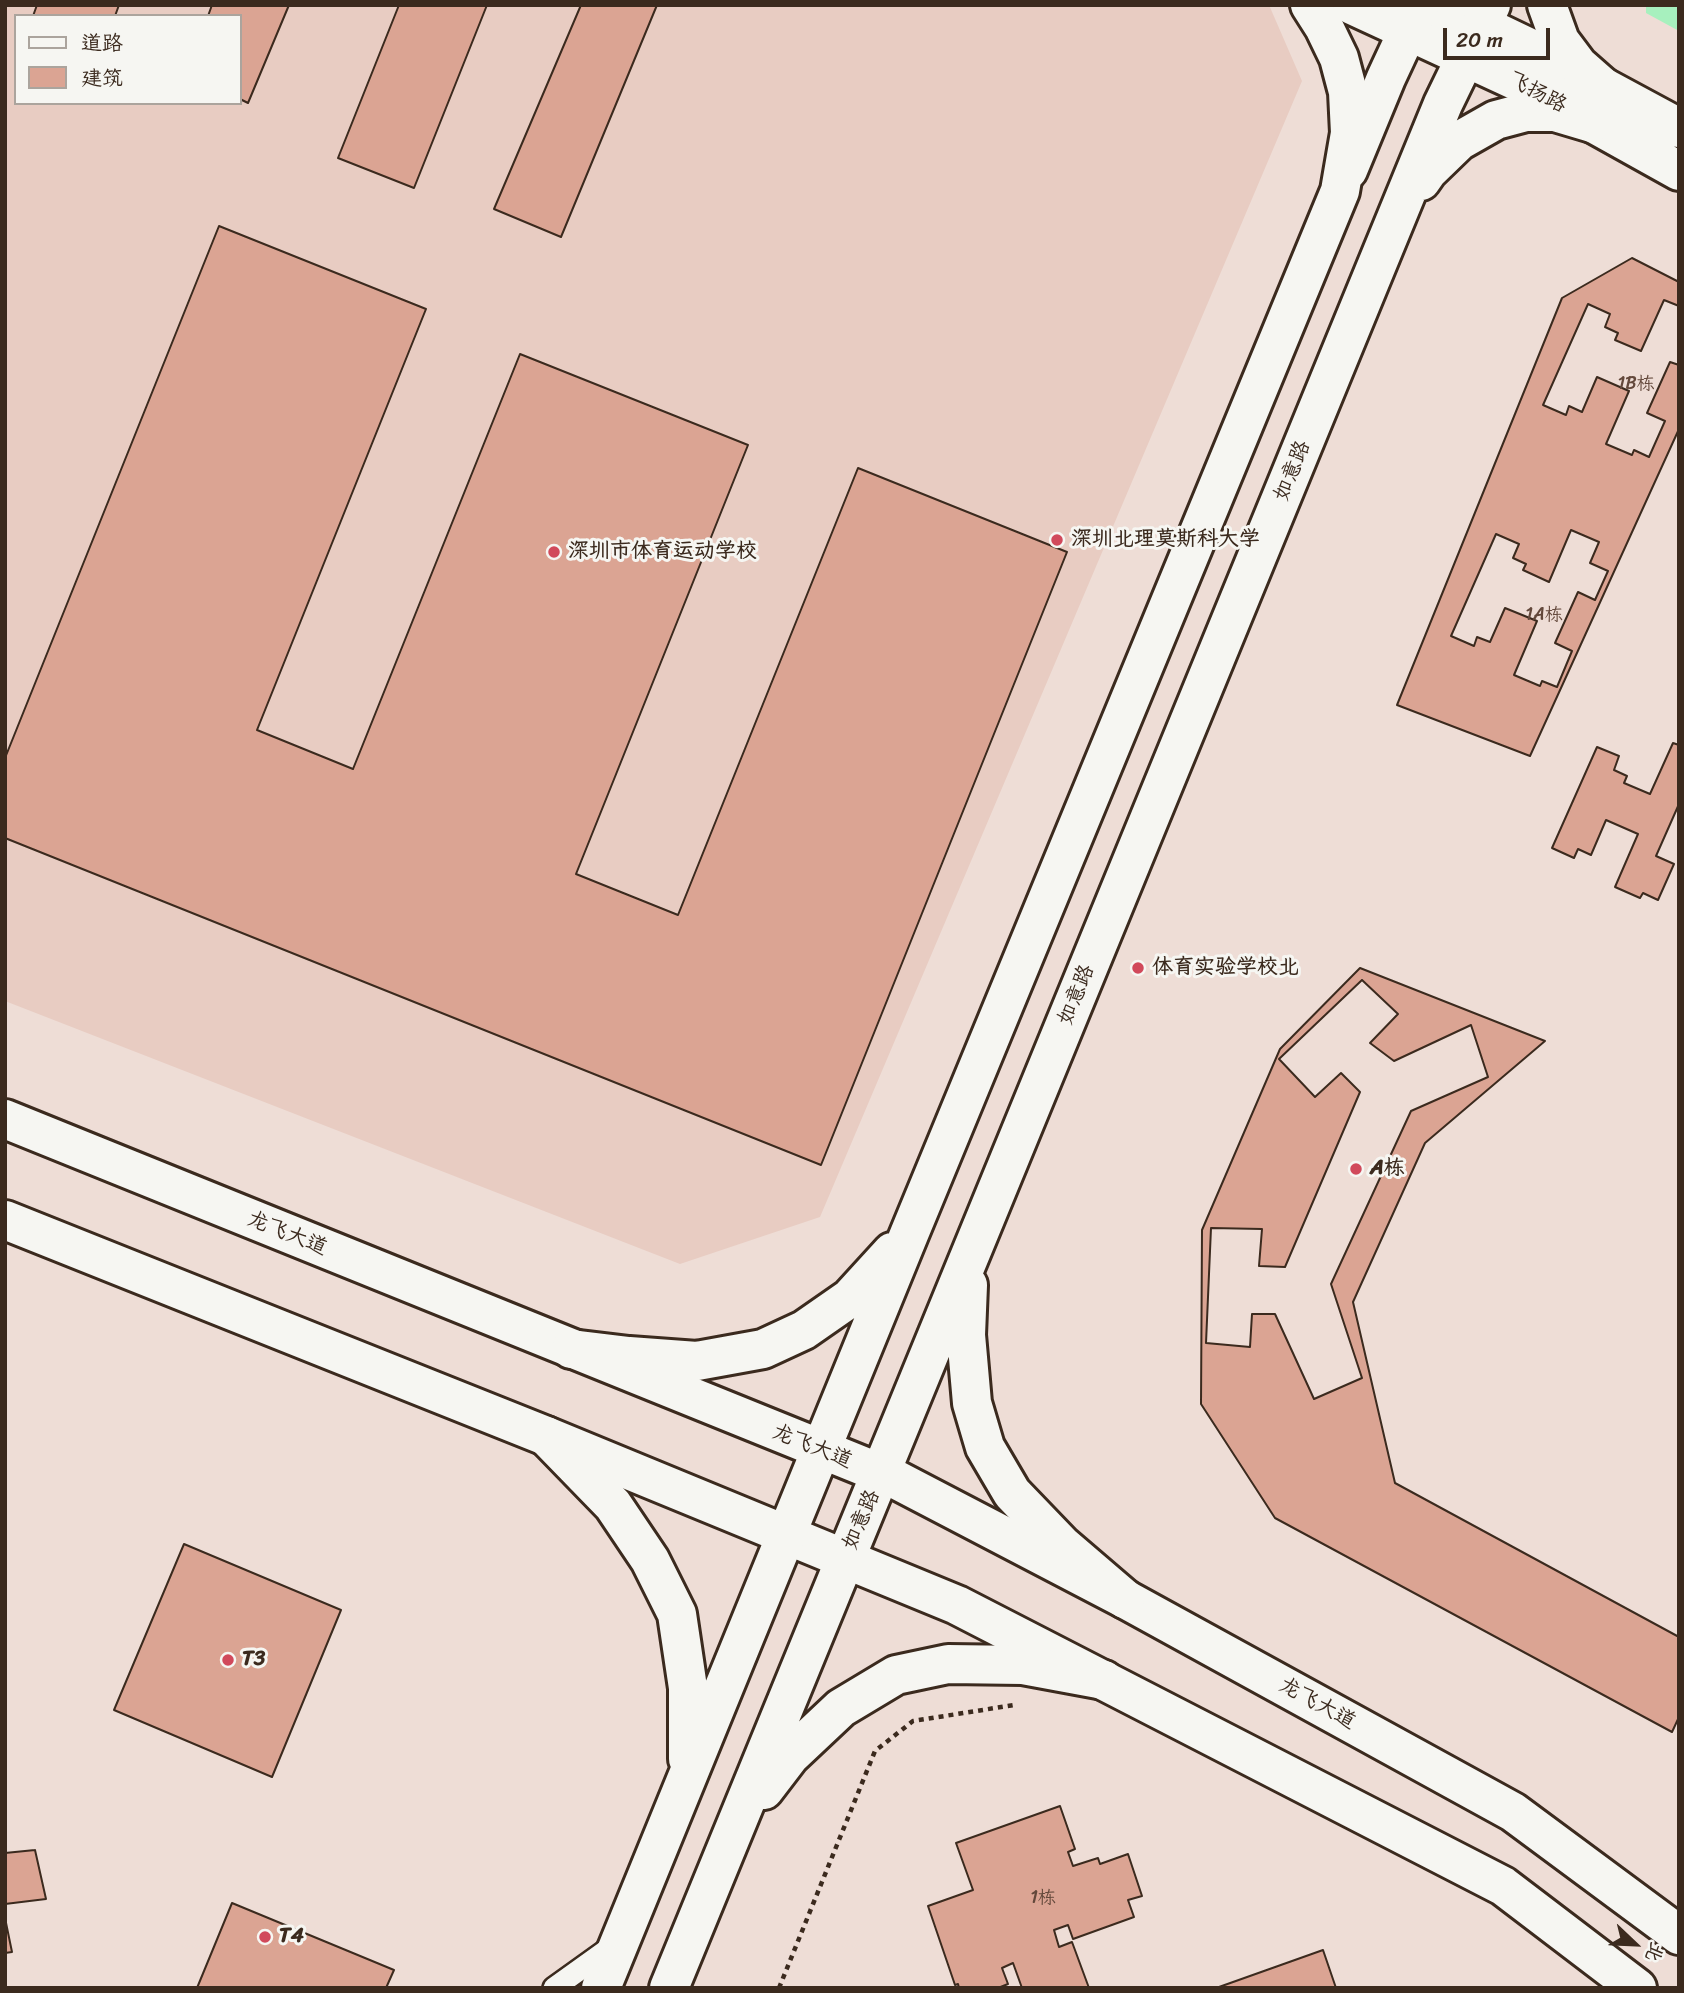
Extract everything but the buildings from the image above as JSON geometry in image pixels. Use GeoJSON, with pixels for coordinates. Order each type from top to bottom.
{"type":"FeatureCollection","features":[{"type":"Feature","properties":{"kind":"main road"},"geometry":{"type":"LineString","coordinates":[[1310,5],[1339,58],[1348,92],[1350,133],[1340,191]]}},
{"type":"Feature","properties":{"kind":"main road","name":"飞扬路"},"geometry":{"type":"LineString","coordinates":[[1352,5],[1479,29],[1521,83],[1679,172]]}},
{"type":"Feature","properties":{"kind":"main road","name":"飞扬路"},"geometry":{"type":"LineString","coordinates":[[1440,5],[1479,29],[1603,87],[1679,128]]}},
{"type":"Feature","properties":{"kind":"main road"},"geometry":{"type":"LineString","coordinates":[[1547,5],[1560,41],[1578,65],[1603,87]]}},
{"type":"Feature","properties":{"kind":"main road"},"geometry":{"type":"LineString","coordinates":[[601,1988],[910,1232],[1414,18]]}},
{"type":"Feature","properties":{"kind":"main road","name":"如意路"},"geometry":{"type":"LineString","coordinates":[[670,1988],[1443,104],[1479,29]]}},
{"type":"Feature","properties":{"kind":"main road"},"geometry":{"type":"LineString","coordinates":[[1399,212],[1428,171],[1459,141],[1496,120],[1526,111],[1555,112],[1592,123]]}},
{"type":"Feature","properties":{"kind":"main road","name":"龙飞大道"},"geometry":{"type":"LineString","coordinates":[[5,1119],[881,1474],[1125,1599],[1513,1812],[1679,1935]]}},
{"type":"Feature","properties":{"kind":"main road"},"geometry":{"type":"LineString","coordinates":[[5,1220],[546,1436],[786,1537],[957,1605],[1503,1886],[1637,1988]]}},
{"type":"Feature","properties":{"kind":"main road"},"geometry":{"type":"LineString","coordinates":[[571,1349],[697,1361],[763,1349],[804,1329],[850,1298],[910,1232]]}},
{"type":"Feature","properties":{"kind":"main road"},"geometry":{"type":"LineString","coordinates":[[969,1260],[966,1335],[972,1403],[985,1447],[1012,1493],[1062,1545],[1125,1599]]}},
{"type":"Feature","properties":{"kind":"main road"},"geometry":{"type":"LineString","coordinates":[[546,1436],[613,1505],[650,1560],[677,1615],[688,1688],[688,1777]]}},
{"type":"Feature","properties":{"kind":"main road"},"geometry":{"type":"LineString","coordinates":[[737,1825],[790,1756],[841,1708],[896,1675],[948,1664],[1023,1665],[1104,1680]]}},
{"type":"Feature","properties":{"kind":"lane"},"geometry":{"type":"LineString","coordinates":[[554,1988],[621,1940]]}},
{"type":"Feature","properties":{"kind":"path"},"geometry":{"type":"LineString","coordinates":[[779,1988],[875,1751],[913,1721],[1014,1705]]}},
{"type":"Feature","properties":{"kind":"shaded area","name":"深圳市体育运动学校"},"geometry":{"type":"Polygon","coordinates":[[[5,5],[1269,5],[1302,81],[820,1217],[680,1264],[5,1001],[5,5]]]}},
{"type":"Feature","properties":{"kind":"green space"},"geometry":{"type":"Polygon","coordinates":[[[1646,5],[1679,5],[1679,31],[1646,13],[1646,5]]]}},
{"type":"Feature","properties":{"kind":"place","name":"深圳北理莫斯科大学"},"geometry":{"type":"Point","coordinates":[1057,540]}},
{"type":"Feature","properties":{"kind":"place","name":"深圳市体育运动学校"},"geometry":{"type":"Point","coordinates":[554,552]}},
{"type":"Feature","properties":{"kind":"place","name":"体育实验学校北"},"geometry":{"type":"Point","coordinates":[1138,968]}},
{"type":"Feature","properties":{"kind":"place","name":"A栋"},"geometry":{"type":"Point","coordinates":[1356,1169]}},
{"type":"Feature","properties":{"kind":"place","name":"T3"},"geometry":{"type":"Point","coordinates":[228,1660]}},
{"type":"Feature","properties":{"kind":"place","name":"T4"},"geometry":{"type":"Point","coordinates":[265,1937]}}]}
